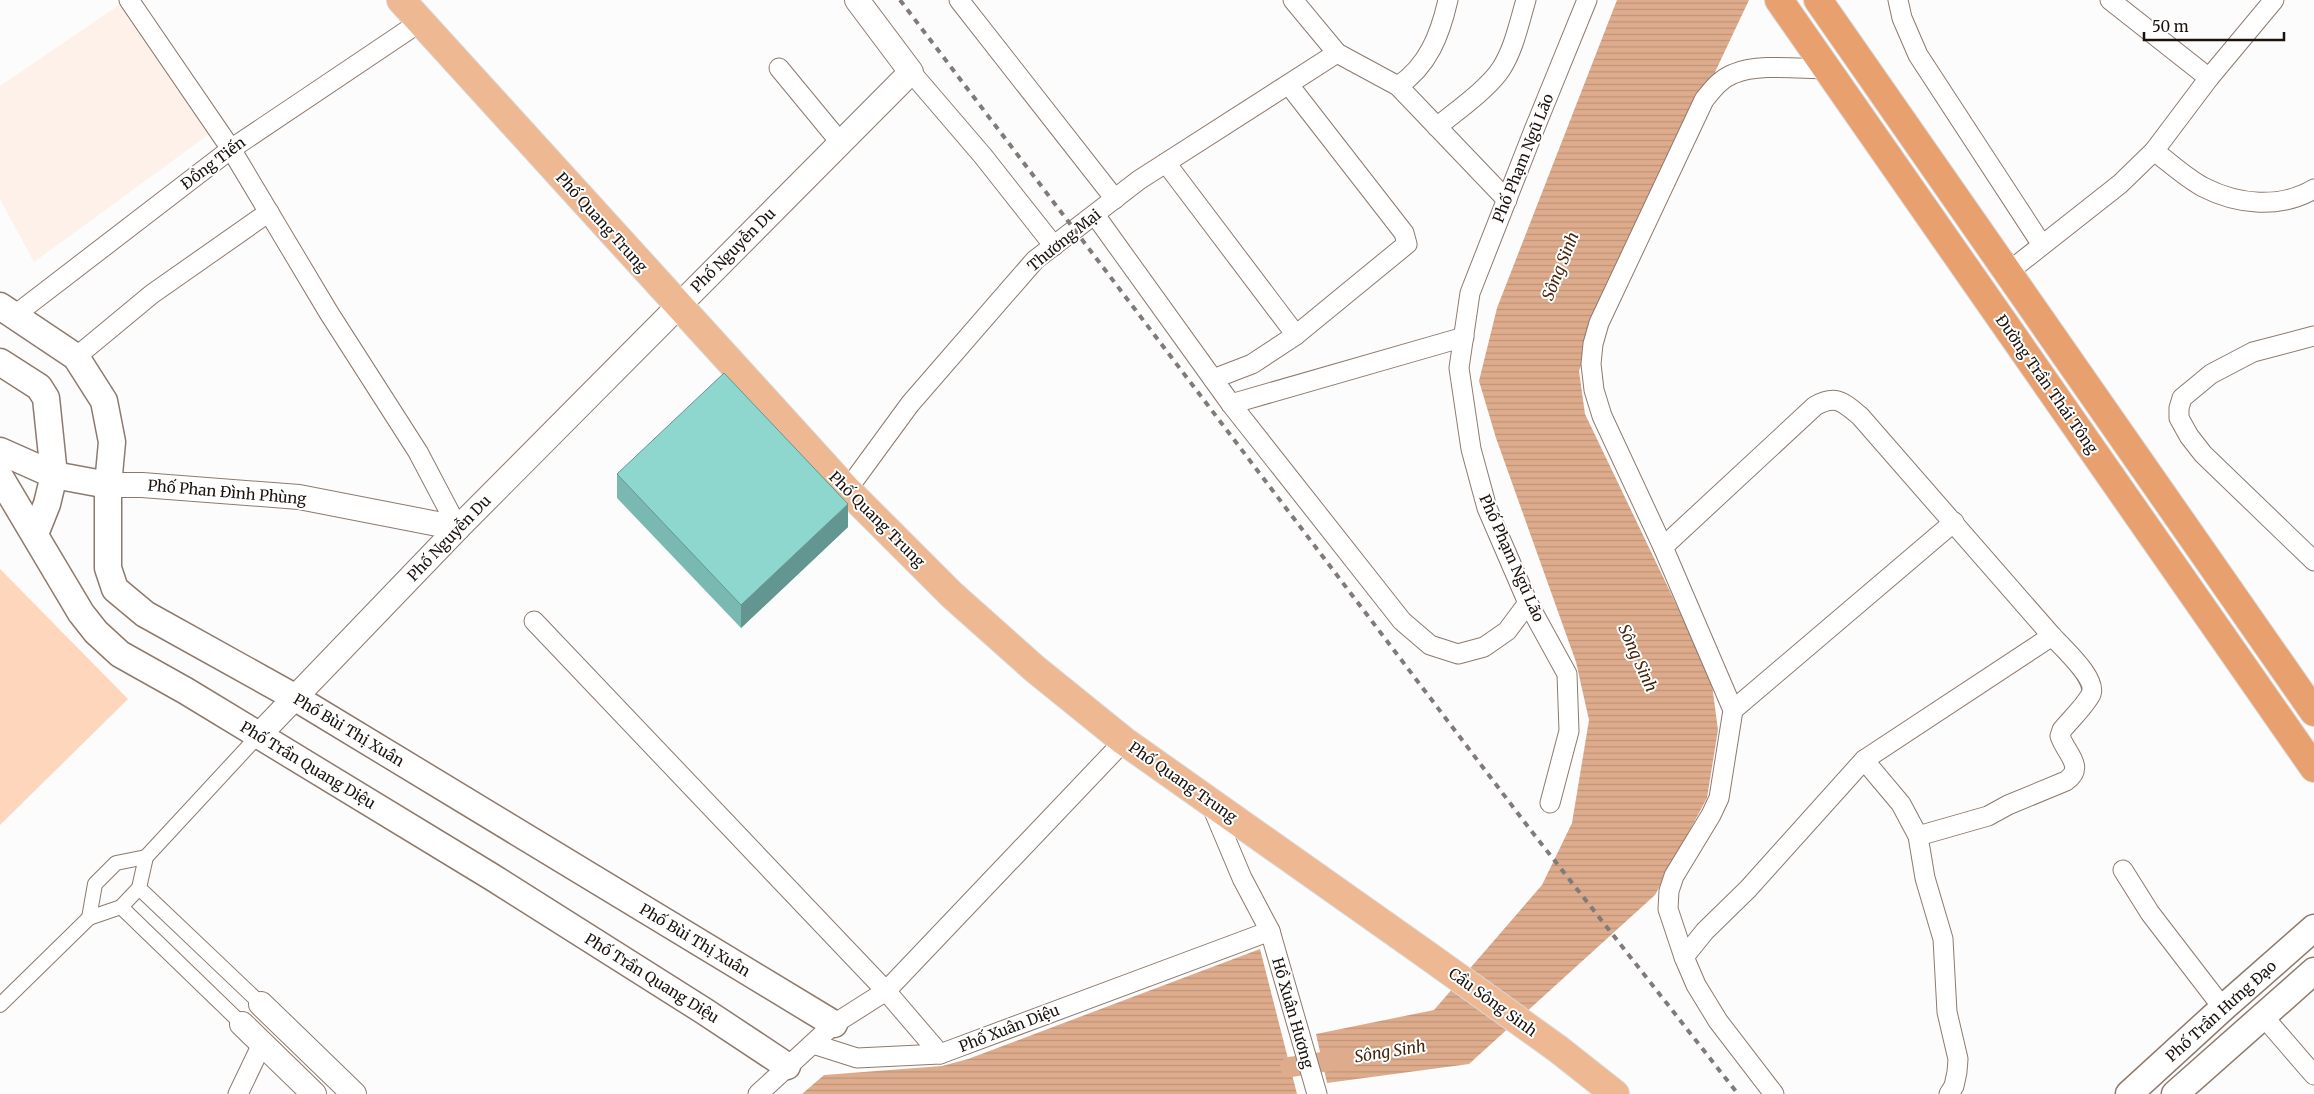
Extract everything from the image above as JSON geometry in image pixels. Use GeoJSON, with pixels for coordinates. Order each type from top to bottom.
{"type":"FeatureCollection","features":[{"type":"Feature","properties":{"kind":"highway","name":"Đường Trần Thái Tông"},"geometry":{"type":"LineString","coordinates":[[1818,0],[2006,273],[2314,712]]}},
{"type":"Feature","properties":{"kind":"highway","name":"Đường Trần Thái Tông"},"geometry":{"type":"LineString","coordinates":[[1780,2],[2314,768]]}},
{"type":"Feature","properties":{"kind":"main road","name":"Phố Quang Trung"},"geometry":{"type":"LineString","coordinates":[[401,0],[677,306],[847,490],[952,595],[1035,669],[1124,741],[1427,955]]}},
{"type":"Feature","properties":{"kind":"main road","name":"Phố Bùi Thị Xuân"},"geometry":{"type":"LineString","coordinates":[[8,310],[76,357],[104,401],[112,442],[108,485],[108,568],[115,589],[145,614],[296,698],[834,1024]]}},
{"type":"Feature","properties":{"kind":"main road"},"geometry":{"type":"LineString","coordinates":[[0,362],[27,378],[44,392],[54,475],[47,504],[29,524],[0,498]]}},
{"type":"Feature","properties":{"kind":"main road","name":"Phố Phan Đình Phùng"},"geometry":{"type":"LineString","coordinates":[[0,450],[54,475],[108,485]]}},
{"type":"Feature","properties":{"kind":"main road","name":"Phố Trần Quang Diệu"},"geometry":{"type":"LineString","coordinates":[[0,477],[81,612],[96,632],[120,654],[260,735],[492,877],[704,1011],[787,1066]]}},
{"type":"Feature","properties":{"kind":"main road","name":"Phố Trần Hưng Đạo"},"geometry":{"type":"LineString","coordinates":[[2129,1094],[2314,928]]}},
{"type":"Feature","properties":{"kind":"main road","name":"Cầu Sông Sinh"},"geometry":{"type":"LineString","coordinates":[[1427,955],[1558,1049],[1615,1094]]}},
{"type":"Feature","properties":{"kind":"main road","name":"Phố Trần Hưng Đạo"},"geometry":{"type":"LineString","coordinates":[[2175,1094],[2314,970]]}},
{"type":"Feature","properties":{"kind":"street"},"geometry":{"type":"LineString","coordinates":[[128,0],[231,148],[329,313],[418,452],[458,528]]}},
{"type":"Feature","properties":{"kind":"street"},"geometry":{"type":"LineString","coordinates":[[858,0],[911,72],[984,156],[1054,246]]}},
{"type":"Feature","properties":{"kind":"street"},"geometry":{"type":"LineString","coordinates":[[959,0],[1115,199]]}},
{"type":"Feature","properties":{"kind":"street"},"geometry":{"type":"LineString","coordinates":[[1294,0],[1338,53],[1398,86],[1507,200]]}},
{"type":"Feature","properties":{"kind":"street"},"geometry":{"type":"LineString","coordinates":[[1398,86],[1413,76],[1424,63],[1436,36],[1448,0]]}},
{"type":"Feature","properties":{"kind":"street"},"geometry":{"type":"LineString","coordinates":[[1437,127],[1491,81],[1501,69],[1513,42],[1526,0]]}},
{"type":"Feature","properties":{"kind":"street","name":"Phố Phạm Ngũ Lão"},"geometry":{"type":"LineString","coordinates":[[1550,803],[1569,731],[1567,674],[1528,603],[1486,508],[1470,449],[1459,368],[1470,293],[1588,0]]}},
{"type":"Feature","properties":{"kind":"street"},"geometry":{"type":"LineString","coordinates":[[1898,0],[1902,18],[1918,55],[2042,245]]}},
{"type":"Feature","properties":{"kind":"street"},"geometry":{"type":"LineString","coordinates":[[2110,0],[2209,78]]}},
{"type":"Feature","properties":{"kind":"street"},"geometry":{"type":"LineString","coordinates":[[2006,273],[2120,184],[2154,150],[2209,78],[2274,0]]}},
{"type":"Feature","properties":{"kind":"street","name":"Đồng Tiến"},"geometry":{"type":"LineString","coordinates":[[8,310],[231,148],[420,22]]}},
{"type":"Feature","properties":{"kind":"street","name":"Thương Mại"},"geometry":{"type":"LineString","coordinates":[[847,490],[910,404],[1035,260],[1139,180],[1338,53]]}},
{"type":"Feature","properties":{"kind":"street"},"geometry":{"type":"LineString","coordinates":[[779,68],[840,142]]}},
{"type":"Feature","properties":{"kind":"street"},"geometry":{"type":"LineString","coordinates":[[1774,1094],[1718,1021],[1696,985],[1684,957],[1668,909],[1669,892],[1674,876],[1711,815],[1718,798],[1733,710],[1663,547],[1602,416],[1594,390],[1591,364],[1593,344],[1599,323],[1704,100],[1716,84],[1731,74],[1748,69],[1827,69]]}},
{"type":"Feature","properties":{"kind":"street","name":"Phố Nguyễn Du"},"geometry":{"type":"LineString","coordinates":[[146,857],[458,528],[911,72]]}},
{"type":"Feature","properties":{"kind":"street"},"geometry":{"type":"LineString","coordinates":[[1213,379],[1252,364],[1296,335],[1407,244],[1407,239],[1289,85]]}},
{"type":"Feature","properties":{"kind":"street"},"geometry":{"type":"LineString","coordinates":[[2154,150],[2202,187],[2257,203],[2280,203],[2314,190]]}},
{"type":"Feature","properties":{"kind":"street"},"geometry":{"type":"LineString","coordinates":[[1166,163],[1296,335]]}},
{"type":"Feature","properties":{"kind":"street"},"geometry":{"type":"LineString","coordinates":[[76,357],[152,294],[269,212]]}},
{"type":"Feature","properties":{"kind":"street"},"geometry":{"type":"LineString","coordinates":[[1095,215],[1231,404],[1402,621],[1430,645],[1458,654],[1484,647],[1507,631],[1528,603]]}},
{"type":"Feature","properties":{"kind":"street"},"geometry":{"type":"LineString","coordinates":[[2314,336],[2253,352],[2211,374],[2182,398],[2179,408],[2179,418],[2203,454],[2314,561]]}},
{"type":"Feature","properties":{"kind":"street"},"geometry":{"type":"LineString","coordinates":[[1231,404],[1464,337]]}},
{"type":"Feature","properties":{"kind":"street"},"geometry":{"type":"LineString","coordinates":[[1663,547],[1815,406],[1826,399],[1836,400],[1860,416],[1954,522],[2090,678],[2093,688],[2091,695],[2062,730],[2060,736],[2075,765],[2076,771],[2072,777],[2066,782],[2008,805],[1988,816],[1918,836]]}},
{"type":"Feature","properties":{"kind":"street","name":"Phố Phan Đình Phùng"},"geometry":{"type":"LineString","coordinates":[[108,485],[142,485],[298,497],[458,528]]}},
{"type":"Feature","properties":{"kind":"street"},"geometry":{"type":"LineString","coordinates":[[1733,710],[1954,522]]}},
{"type":"Feature","properties":{"kind":"street"},"geometry":{"type":"LineString","coordinates":[[534,621],[886,991],[940,1054]]}},
{"type":"Feature","properties":{"kind":"street"},"geometry":{"type":"LineString","coordinates":[[1684,957],[1705,931],[1748,889],[1864,760],[2052,636]]}},
{"type":"Feature","properties":{"kind":"street"},"geometry":{"type":"LineString","coordinates":[[758,1094],[834,1024],[886,991],[1124,741]]}},
{"type":"Feature","properties":{"kind":"street"},"geometry":{"type":"LineString","coordinates":[[1864,760],[1901,804],[1918,836],[1925,878],[1943,939],[1947,1012],[1958,1059],[1954,1086],[1949,1094]]}},
{"type":"Feature","properties":{"kind":"street","name":"Hồ Xuân Hương"},"geometry":{"type":"LineString","coordinates":[[1208,799],[1242,878],[1270,931],[1314,1086]]}},
{"type":"Feature","properties":{"kind":"street"},"geometry":{"type":"LineString","coordinates":[[0,1005],[89,918],[121,907],[139,888],[146,857],[116,863],[95,884],[89,918]]}},
{"type":"Feature","properties":{"kind":"street"},"geometry":{"type":"LineString","coordinates":[[2123,870],[2150,913],[2223,1008]]}},
{"type":"Feature","properties":{"kind":"street"},"geometry":{"type":"LineString","coordinates":[[139,888],[354,1094]]}},
{"type":"Feature","properties":{"kind":"street"},"geometry":{"type":"LineString","coordinates":[[121,907],[308,1091]]}},
{"type":"Feature","properties":{"kind":"street","name":"Phố Xuân Diệu"},"geometry":{"type":"LineString","coordinates":[[813,1044],[858,1058],[940,1054],[1270,931]]}},
{"type":"Feature","properties":{"kind":"street"},"geometry":{"type":"LineString","coordinates":[[2263,1016],[2314,1075]]}},
{"type":"Feature","properties":{"kind":"street","name":"Phố Bùi Thị Xuân"},"geometry":{"type":"LineString","coordinates":[[834,1024],[858,1058]]}},
{"type":"Feature","properties":{"kind":"street"},"geometry":{"type":"LineString","coordinates":[[283,1065],[301,1043]]}},
{"type":"Feature","properties":{"kind":"street"},"geometry":{"type":"LineString","coordinates":[[238,1094],[262,1044]]}},
{"type":"Feature","properties":{"kind":"shaded area"},"geometry":{"type":"Polygon","coordinates":[[[119,5],[208,135],[34,262],[0,199],[0,86],[119,5]]]}},
{"type":"Feature","properties":{"kind":"shaded area"},"geometry":{"type":"Polygon","coordinates":[[[0,569],[128,699],[0,825],[0,569]]]}},
{"type":"Feature","properties":{"kind":"water"},"geometry":{"type":"Polygon","coordinates":[[[1617,0],[1749,0],[1593,331],[1579,371],[1585,414],[1711,677],[1718,730],[1707,798],[1655,895],[1469,1064],[1327,1083],[1316,1034],[1434,1010],[1542,885],[1572,823],[1589,720],[1576,662],[1496,438],[1479,381],[1497,308],[1617,0]]]}},
{"type":"Feature","properties":{"kind":"water"},"geometry":{"type":"Polygon","coordinates":[[[1260,949],[1297,1094],[802,1094],[824,1075],[942,1066],[968,1059],[1260,949]]]}},
{"type":"Feature","properties":{"kind":"building"},"geometry":{"type":"Polygon","coordinates":[[[724,373],[848,504],[741,605],[617,474],[724,373]]]}},
{"type":"Feature","properties":{"kind":"waterway","name":"Sông Sinh"},"geometry":{"type":"LineString","coordinates":[[1290,1067],[1349,1058]]}},
{"type":"Feature","properties":{"kind":"railway"},"geometry":{"type":"LineString","coordinates":[[900,0],[1529,828],[1738,1094]]}}]}
